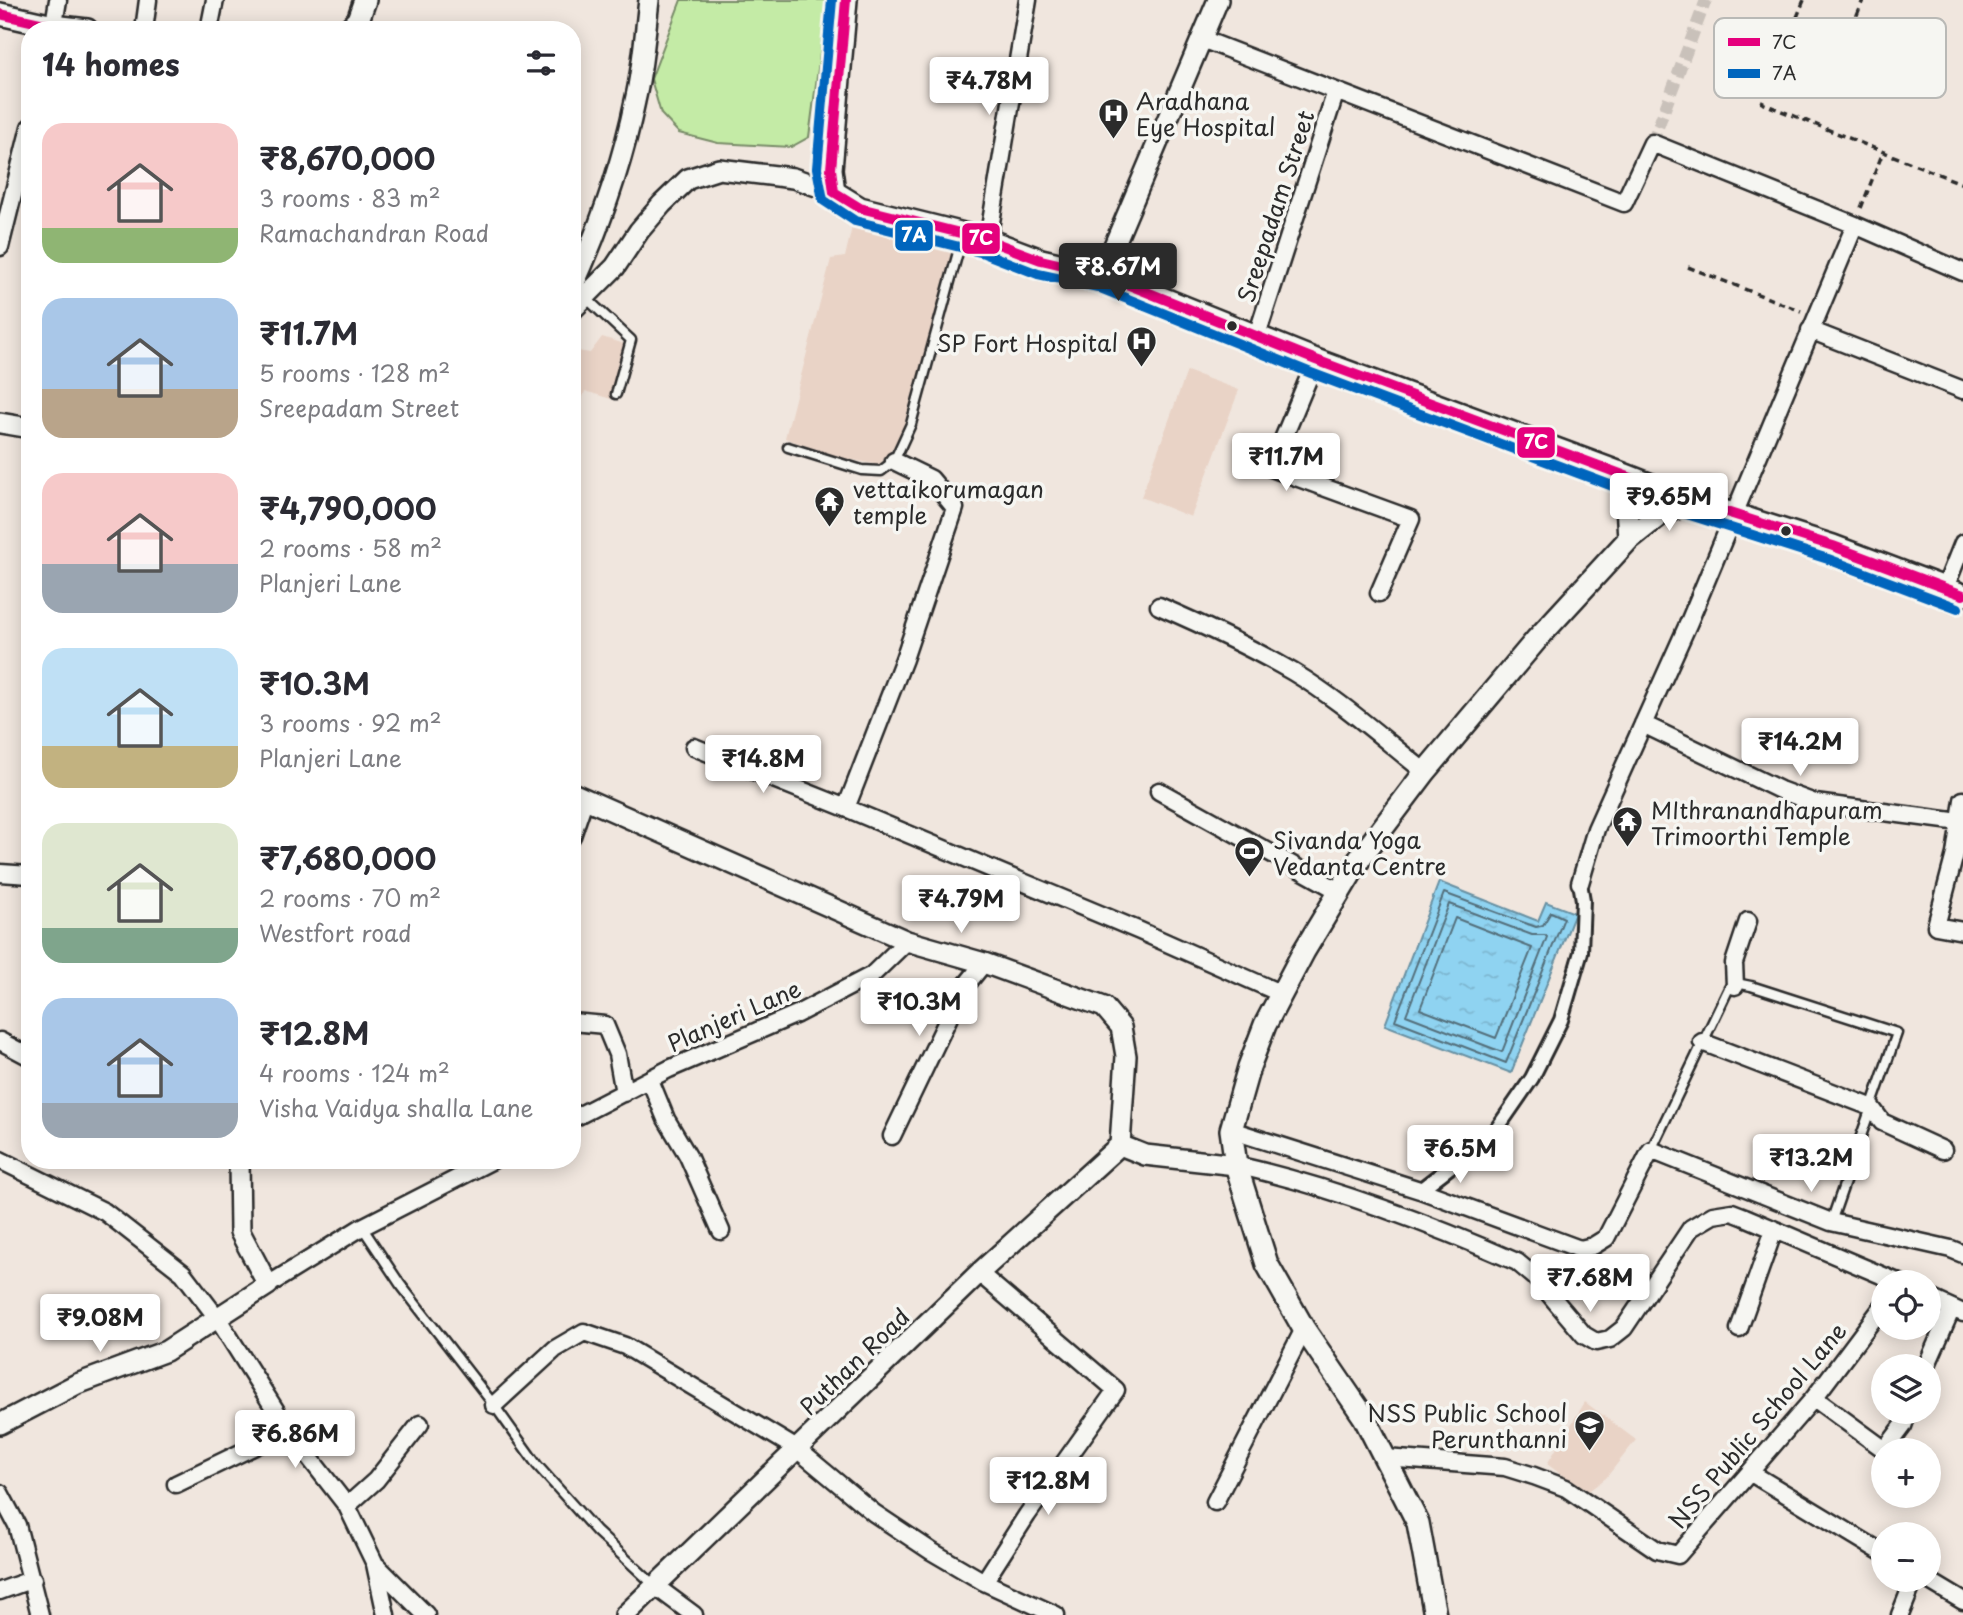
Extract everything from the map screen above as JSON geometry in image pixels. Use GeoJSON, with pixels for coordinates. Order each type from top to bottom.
{"type":"FeatureCollection","features":[{"type":"Feature","properties":{"kind":"main road"},"geometry":{"type":"LineString","coordinates":[[357,21],[365,0]]}},
{"type":"Feature","properties":{"kind":"main road"},"geometry":{"type":"LineString","coordinates":[[846,0],[831,169],[834,192],[860,208],[988,240],[1041,260],[1101,274],[1316,360],[1695,502],[1833,546],[1954,592]]}},
{"type":"Feature","properties":{"kind":"main road"},"geometry":{"type":"LineString","coordinates":[[0,14],[26,21]]}},
{"type":"Feature","properties":{"kind":"main road"},"geometry":{"type":"LineString","coordinates":[[1618,472],[1627,504],[1629,539]]}},
{"type":"Feature","properties":{"kind":"main road"},"geometry":{"type":"LineString","coordinates":[[1435,1615],[1418,1523],[1364,1417],[1304,1329],[1267,1264],[1236,1165],[1231,1129],[1249,1067],[1265,1025],[1360,858],[1425,772],[1537,639],[1629,539],[1662,513],[1695,502]]}},
{"type":"Feature","properties":{"kind":"street"},"geometry":{"type":"LineString","coordinates":[[54,21],[58,0]]}},
{"type":"Feature","properties":{"kind":"street"},"geometry":{"type":"LineString","coordinates":[[145,21],[148,0]]}},
{"type":"Feature","properties":{"kind":"street"},"geometry":{"type":"LineString","coordinates":[[211,21],[215,0]]}},
{"type":"Feature","properties":{"kind":"street"},"geometry":{"type":"LineString","coordinates":[[581,284],[624,148],[636,98],[649,0]]}},
{"type":"Feature","properties":{"kind":"street"},"geometry":{"type":"LineString","coordinates":[[988,240],[1028,0]]}},
{"type":"Feature","properties":{"kind":"street"},"geometry":{"type":"LineString","coordinates":[[1101,274],[1218,0]]}},
{"type":"Feature","properties":{"kind":"street"},"geometry":{"type":"LineString","coordinates":[[1202,39],[1624,203],[1652,143],[1963,272]]}},
{"type":"Feature","properties":{"kind":"street","name":"Sreepadam Street"},"geometry":{"type":"LineString","coordinates":[[1257,335],[1336,92]]}},
{"type":"Feature","properties":{"kind":"street"},"geometry":{"type":"LineString","coordinates":[[0,247],[21,163]]}},
{"type":"Feature","properties":{"kind":"street"},"geometry":{"type":"LineString","coordinates":[[581,296],[615,267],[639,231],[662,204],[688,180],[719,169],[793,178],[834,192]]}},
{"type":"Feature","properties":{"kind":"street"},"geometry":{"type":"LineString","coordinates":[[1420,1190],[1494,1133],[1532,1078],[1561,1020],[1581,952],[1583,900],[1580,883],[1596,829],[1734,515],[1855,225]]}},
{"type":"Feature","properties":{"kind":"street"},"geometry":{"type":"LineString","coordinates":[[1813,323],[1963,390]]}},
{"type":"Feature","properties":{"kind":"street"},"geometry":{"type":"LineString","coordinates":[[1316,360],[1271,468],[1411,519],[1378,593]]}},
{"type":"Feature","properties":{"kind":"street"},"geometry":{"type":"LineString","coordinates":[[0,423],[21,426]]}},
{"type":"Feature","properties":{"kind":"street"},"geometry":{"type":"LineString","coordinates":[[846,808],[904,659],[955,508],[931,479],[894,461]]}},
{"type":"Feature","properties":{"kind":"street"},"geometry":{"type":"LineString","coordinates":[[1954,592],[1963,543]]}},
{"type":"Feature","properties":{"kind":"street"},"geometry":{"type":"LineString","coordinates":[[1159,606],[1237,641],[1295,673],[1333,699],[1425,772]]}},
{"type":"Feature","properties":{"kind":"street"},"geometry":{"type":"LineString","coordinates":[[1643,724],[1780,790],[1815,803],[1960,822]]}},
{"type":"Feature","properties":{"kind":"street"},"geometry":{"type":"LineString","coordinates":[[694,747],[1140,931],[1282,994]]}},
{"type":"Feature","properties":{"kind":"street"},"geometry":{"type":"LineString","coordinates":[[1159,791],[1339,891]]}},
{"type":"Feature","properties":{"kind":"street"},"geometry":{"type":"LineString","coordinates":[[581,796],[907,941],[984,963],[1104,1007],[1121,1027],[1126,1056],[1120,1145],[1144,1155],[1236,1165],[1290,1177],[1385,1209],[1517,1262],[1535,1277],[1584,1335],[1596,1342],[1610,1339],[1624,1328],[1691,1228],[1713,1215],[1732,1212],[1871,1271]]}},
{"type":"Feature","properties":{"kind":"street"},"geometry":{"type":"LineString","coordinates":[[1963,800],[1955,854],[1936,926],[1963,931]]}},
{"type":"Feature","properties":{"kind":"street"},"geometry":{"type":"LineString","coordinates":[[0,873],[21,874]]}},
{"type":"Feature","properties":{"kind":"street"},"geometry":{"type":"LineString","coordinates":[[1735,986],[1734,963],[1748,921]]}},
{"type":"Feature","properties":{"kind":"street","name":"Planjeri Lane"},"geometry":{"type":"LineString","coordinates":[[581,1114],[746,1034],[797,1014],[872,975],[907,941]]}},
{"type":"Feature","properties":{"kind":"street"},"geometry":{"type":"LineString","coordinates":[[891,1136],[962,990],[984,963]]}},
{"type":"Feature","properties":{"kind":"street"},"geometry":{"type":"LineString","coordinates":[[581,1023],[604,1025],[617,1054],[624,1093]]}},
{"type":"Feature","properties":{"kind":"street"},"geometry":{"type":"LineString","coordinates":[[0,1041],[21,1052]]}},
{"type":"Feature","properties":{"kind":"street"},"geometry":{"type":"LineString","coordinates":[[1702,1042],[1871,1107],[1882,1122],[1944,1150]]}},
{"type":"Feature","properties":{"kind":"street"},"geometry":{"type":"LineString","coordinates":[[650,1080],[666,1119],[688,1156],[721,1231]]}},
{"type":"Feature","properties":{"kind":"street"},"geometry":{"type":"LineString","coordinates":[[1231,1129],[1420,1190],[1580,1249],[1593,1246],[1606,1238],[1630,1186],[1651,1150],[1831,1222],[1963,1254]]}},
{"type":"Feature","properties":{"kind":"street","name":"Puthan Road"},"geometry":{"type":"LineString","coordinates":[[625,1615],[979,1273],[1120,1145]]}},
{"type":"Feature","properties":{"kind":"street"},"geometry":{"type":"LineString","coordinates":[[0,1160],[8,1168],[105,1212],[183,1273],[218,1319],[288,1430],[347,1506],[375,1564],[386,1615]]}},
{"type":"Feature","properties":{"kind":"street"},"geometry":{"type":"LineString","coordinates":[[239,1169],[240,1232],[268,1284]]}},
{"type":"Feature","properties":{"kind":"street"},"geometry":{"type":"LineString","coordinates":[[0,1424],[77,1384],[166,1351],[362,1227],[475,1169]]}},
{"type":"Feature","properties":{"kind":"street"},"geometry":{"type":"LineString","coordinates":[[1739,1329],[1774,1230]]}},
{"type":"Feature","properties":{"kind":"street"},"geometry":{"type":"LineString","coordinates":[[979,1273],[1116,1390],[1027,1514],[984,1582]]}},
{"type":"Feature","properties":{"kind":"street"},"geometry":{"type":"LineString","coordinates":[[1933,1354],[1958,1310],[1941,1303]]}},
{"type":"Feature","properties":{"kind":"street","name":"NSS Public School Lane"},"geometry":{"type":"LineString","coordinates":[[1385,1458],[1505,1467],[1534,1476],[1566,1488],[1657,1550],[1678,1555],[1814,1398],[1871,1322]]}},
{"type":"Feature","properties":{"kind":"street"},"geometry":{"type":"LineString","coordinates":[[1215,1502],[1304,1329]]}},
{"type":"Feature","properties":{"kind":"street"},"geometry":{"type":"LineString","coordinates":[[494,1405],[555,1349],[584,1332],[625,1346],[797,1449],[874,1513],[931,1551],[984,1582],[1056,1615]]}},
{"type":"Feature","properties":{"kind":"street"},"geometry":{"type":"LineString","coordinates":[[1814,1398],[1885,1450],[1904,1424]]}},
{"type":"Feature","properties":{"kind":"street"},"geometry":{"type":"LineString","coordinates":[[347,1506],[376,1480],[420,1424]]}},
{"type":"Feature","properties":{"kind":"street"},"geometry":{"type":"LineString","coordinates":[[176,1484],[288,1430]]}},
{"type":"Feature","properties":{"kind":"street"},"geometry":{"type":"LineString","coordinates":[[1751,1473],[1871,1546]]}},
{"type":"Feature","properties":{"kind":"street"},"geometry":{"type":"LineString","coordinates":[[0,1493],[17,1525],[33,1579],[40,1615]]}},
{"type":"Feature","properties":{"kind":"street"},"geometry":{"type":"LineString","coordinates":[[375,1564],[426,1615]]}},
{"type":"Feature","properties":{"kind":"street"},"geometry":{"type":"LineString","coordinates":[[0,1591],[33,1579]]}},
{"type":"Feature","properties":{"kind":"street"},"geometry":{"type":"LineString","coordinates":[[655,1586],[694,1615]]}},
{"type":"Feature","properties":{"kind":"street"},"geometry":{"type":"LineString","coordinates":[[1941,1588],[1963,1601]]}},
{"type":"Feature","properties":{"kind":"street"},"geometry":{"type":"LineString","coordinates":[[1900,1615],[1909,1592]]}},
{"type":"Feature","properties":{"kind":"lane"},"geometry":{"type":"LineString","coordinates":[[788,447],[862,470],[880,471],[894,461],[911,424],[963,234]]}},
{"type":"Feature","properties":{"kind":"lane"},"geometry":{"type":"LineString","coordinates":[[581,302],[631,340],[616,394]]}},
{"type":"Feature","properties":{"kind":"lane"},"geometry":{"type":"LineString","coordinates":[[1651,1150],[1729,988],[1751,986],[1897,1033],[1831,1222]]}},
{"type":"Feature","properties":{"kind":"lane"},"geometry":{"type":"LineString","coordinates":[[362,1227],[400,1284],[537,1465],[596,1531],[655,1586]]}},
{"type":"Feature","properties":{"kind":"path"},"geometry":{"type":"LineString","coordinates":[[1797,18],[1804,0]]}},
{"type":"Feature","properties":{"kind":"path"},"geometry":{"type":"LineString","coordinates":[[1856,18],[1863,0]]}},
{"type":"Feature","properties":{"kind":"path"},"geometry":{"type":"LineString","coordinates":[[1764,98],[1762,103],[1963,184]]}},
{"type":"Feature","properties":{"kind":"path"},"geometry":{"type":"LineString","coordinates":[[1855,225],[1883,152]]}},
{"type":"Feature","properties":{"kind":"path"},"geometry":{"type":"LineString","coordinates":[[1688,267],[1813,323]]}},
{"type":"Feature","properties":{"kind":"shaded area"},"geometry":{"type":"Polygon","coordinates":[[[856,210],[958,240],[900,438],[880,465],[832,456],[785,438],[831,259],[845,257],[856,210]]]}},
{"type":"Feature","properties":{"kind":"shaded area"},"geometry":{"type":"Polygon","coordinates":[[[602,337],[628,345],[611,399],[585,391],[581,404],[581,352],[590,353],[602,337]]]}},
{"type":"Feature","properties":{"kind":"shaded area"},"geometry":{"type":"Polygon","coordinates":[[[1187,371],[1239,390],[1191,517],[1141,497],[1187,371]]]}},
{"type":"Feature","properties":{"kind":"shaded area","name":"NSS Public School Perunthanni"},"geometry":{"type":"Polygon","coordinates":[[[1585,1402],[1636,1440],[1606,1478],[1586,1493],[1547,1464],[1585,1402]]]}},
{"type":"Feature","properties":{"kind":"green space"},"geometry":{"type":"Polygon","coordinates":[[[681,0],[827,0],[809,137],[791,147],[718,143],[679,133],[661,114],[651,79],[681,0]]]}},
{"type":"Feature","properties":{"kind":"water"},"geometry":{"type":"Polygon","coordinates":[[[1439,882],[1538,921],[1546,902],[1575,913],[1511,1073],[1385,1025],[1439,882]]]}},
{"type":"Feature","properties":{"kind":"tunnel"},"geometry":{"type":"LineString","coordinates":[[1652,143],[1706,0]]}},
{"type":"Feature","properties":{"kind":"transit line","name":"7A"},"geometry":{"type":"LineString","coordinates":[[832,0],[817,168],[823,200],[855,221],[984,253],[1038,274],[1098,287],[1311,373],[1690,515],[1828,559],[1958,608]]}},
{"type":"Feature","properties":{"kind":"transit line","name":"7C"},"geometry":{"type":"LineString","coordinates":[[846,0],[831,169],[834,192],[860,208],[988,240],[1041,260],[1102,274],[1316,360],[1695,502],[1833,546],[1963,595]]}},
{"type":"Feature","properties":{"kind":"transit line","name":"7C"},"geometry":{"type":"LineString","coordinates":[[0,14],[31,21]]}},
{"type":"Feature","properties":{"kind":"place","name":"Aradhana Eye Hospital"},"geometry":{"type":"Point","coordinates":[1113,140]}},
{"type":"Feature","properties":{"kind":"place","name":"SP Fort Hospital"},"geometry":{"type":"Point","coordinates":[1141,369]}},
{"type":"Feature","properties":{"kind":"place","name":"vettaikorumagan temple"},"geometry":{"type":"Point","coordinates":[830,528]}},
{"type":"Feature","properties":{"kind":"place","name":"MIthranandhapuram Trimoorthi Temple"},"geometry":{"type":"Point","coordinates":[1628,849]}},
{"type":"Feature","properties":{"kind":"place","name":"Sivanda Yoga Vedanta Centre"},"geometry":{"type":"Point","coordinates":[1250,879]}},
{"type":"Feature","properties":{"kind":"place","name":"NSS Public School Perunthanni"},"geometry":{"type":"Point","coordinates":[1590,1452]}}]}
